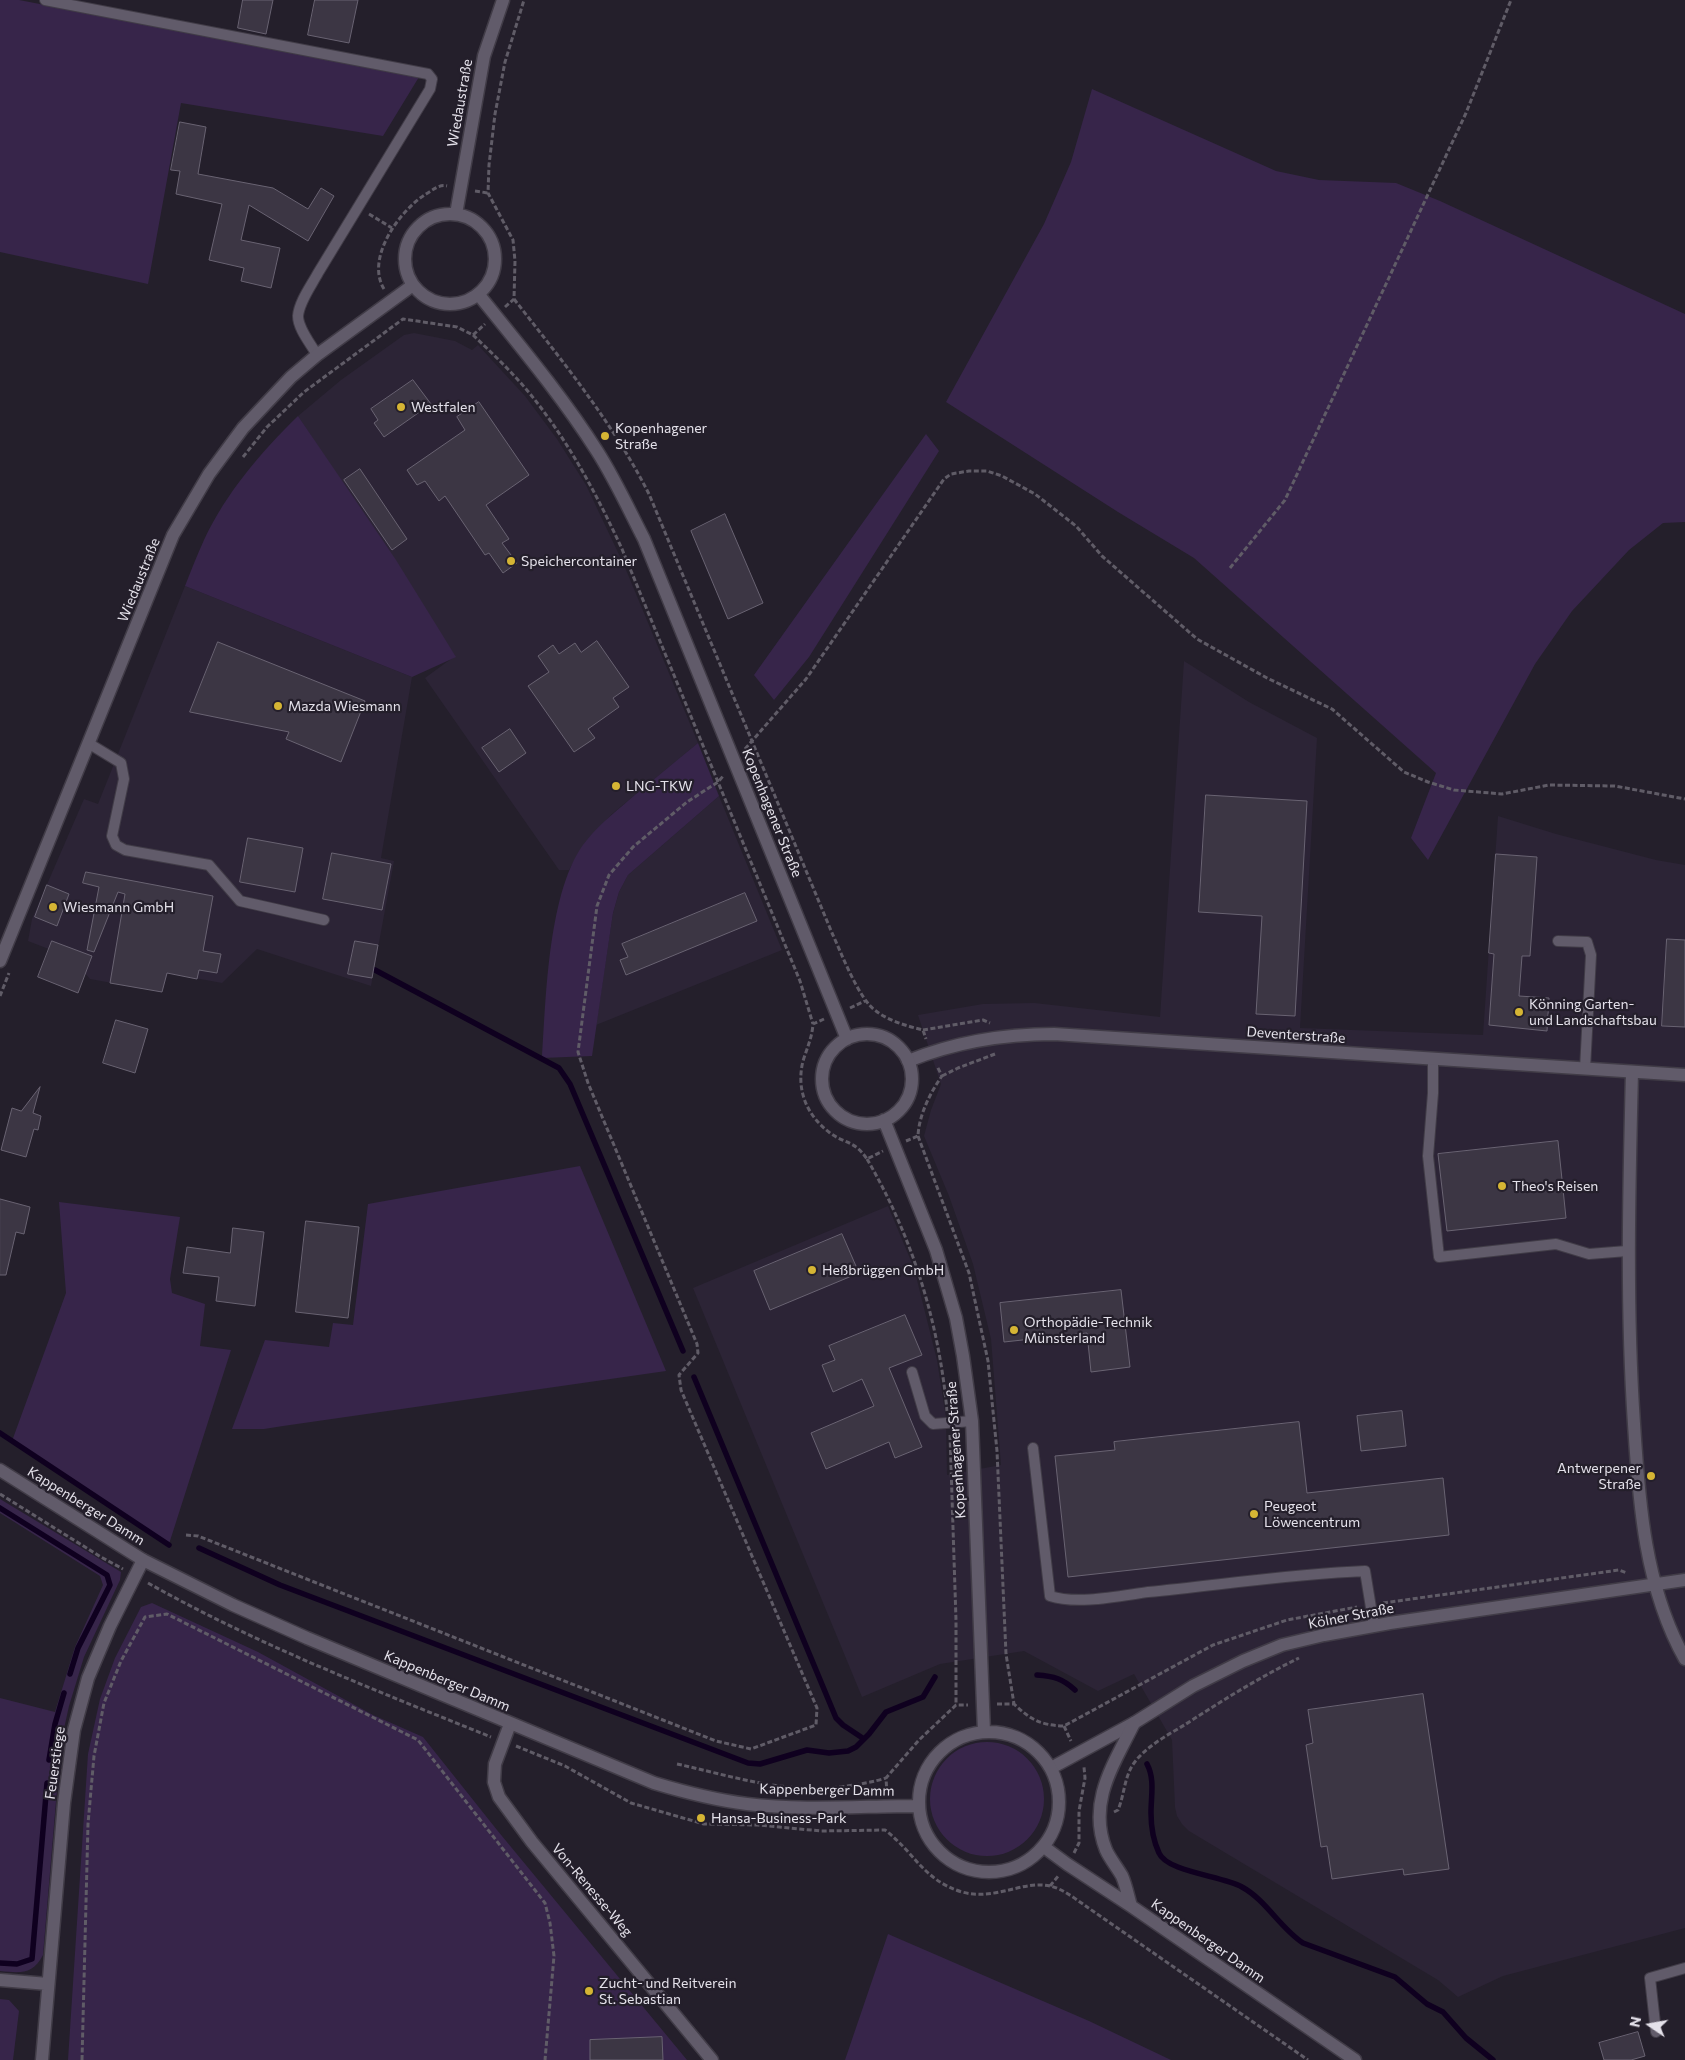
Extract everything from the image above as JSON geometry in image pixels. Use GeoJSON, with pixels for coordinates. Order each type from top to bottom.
{"type":"FeatureCollection","features":[{"type":"Feature","properties":{"kind":"main road","name":"Wiedaustraße"},"geometry":{"type":"LineString","coordinates":[[456,214],[484,56],[503,0]]}},
{"type":"Feature","properties":{"kind":"main road"},"geometry":{"type":"LineString","coordinates":[[456,214],[476,222],[487,233],[494,246],[496,260],[494,273],[488,286],[479,295],[466,302],[452,305],[438,303],[425,297],[413,285],[405,262],[407,248],[412,235],[422,224],[434,217],[456,214]]}},
{"type":"Feature","properties":{"kind":"main road","name":"Wiedaustraße"},"geometry":{"type":"LineString","coordinates":[[5,965],[88,743],[173,535],[204,482],[243,428],[291,377],[317,355],[413,285]]}},
{"type":"Feature","properties":{"kind":"main road","name":"Kopenhagener Straße"},"geometry":{"type":"LineString","coordinates":[[479,295],[542,374],[586,434],[625,500],[644,540],[847,1038]]}},
{"type":"Feature","properties":{"kind":"main road"},"geometry":{"type":"LineString","coordinates":[[867,1034],[881,1036],[892,1042],[902,1051],[908,1061],[911,1076],[910,1090],[900,1108],[884,1120],[868,1124],[853,1122],[840,1115],[829,1104],[823,1090],[822,1076],[824,1063],[831,1052],[847,1038],[867,1034]]}},
{"type":"Feature","properties":{"kind":"main road","name":"Deventerstraße"},"geometry":{"type":"LineString","coordinates":[[908,1061],[931,1052],[996,1037],[1054,1034],[1685,1075]]}},
{"type":"Feature","properties":{"kind":"main road"},"geometry":{"type":"LineString","coordinates":[[1632,1072],[1627,1252],[1631,1385],[1637,1479],[1643,1529],[1655,1585],[1672,1636],[1685,1659]]}},
{"type":"Feature","properties":{"kind":"main road","name":"Kopenhagener Straße"},"geometry":{"type":"LineString","coordinates":[[884,1120],[930,1234],[947,1287],[963,1356],[972,1421],[984,1732]]}},
{"type":"Feature","properties":{"kind":"main road","name":"Kappenberger Damm"},"geometry":{"type":"LineString","coordinates":[[0,1470],[143,1560],[216,1597],[298,1634],[654,1783],[686,1793],[747,1804],[776,1806],[918,1806]]}},
{"type":"Feature","properties":{"kind":"main road","name":"Feuerstiege"},"geometry":{"type":"LineString","coordinates":[[42,2060],[64,1803],[74,1730],[88,1678],[110,1626],[143,1560]]}},
{"type":"Feature","properties":{"kind":"main road","name":"Kölner Straße"},"geometry":{"type":"LineString","coordinates":[[1051,1768],[1077,1752],[1134,1723],[1193,1686],[1243,1661],[1282,1645],[1374,1626],[1685,1580]]}},
{"type":"Feature","properties":{"kind":"main road"},"geometry":{"type":"LineString","coordinates":[[1131,1906],[1122,1877],[1106,1850],[1100,1824],[1100,1811],[1103,1787],[1134,1723]]}},
{"type":"Feature","properties":{"kind":"main road","name":"Von-Renesse-Weg"},"geometry":{"type":"LineString","coordinates":[[510,1724],[495,1764],[494,1782],[499,1797],[532,1842],[712,2060]]}},
{"type":"Feature","properties":{"kind":"main road"},"geometry":{"type":"LineString","coordinates":[[984,1732],[1004,1733],[1023,1740],[1039,1752],[1051,1768],[1058,1788],[1060,1808],[1054,1829],[1044,1847],[1026,1863],[1003,1872],[979,1873],[956,1865],[937,1850],[924,1830],[918,1806],[921,1784],[929,1764],[944,1748],[962,1736],[984,1732]]}},
{"type":"Feature","properties":{"kind":"main road","name":"Kappenberger Damm"},"geometry":{"type":"LineString","coordinates":[[1044,1847],[1355,2060]]}},
{"type":"Feature","properties":{"kind":"main road"},"geometry":{"type":"LineString","coordinates":[[0,1980],[48,1984]]}},
{"type":"Feature","properties":{"kind":"lane"},"geometry":{"type":"LineString","coordinates":[[45,0],[428,74],[432,79],[430,89],[318,273],[301,305],[298,316],[302,328],[317,355]]}},
{"type":"Feature","properties":{"kind":"lane"},"geometry":{"type":"LineString","coordinates":[[88,743],[121,763],[124,779],[112,836],[116,844],[125,850],[209,865],[240,901],[324,920]]}},
{"type":"Feature","properties":{"kind":"lane"},"geometry":{"type":"LineString","coordinates":[[1558,941],[1587,942],[1591,955],[1585,1069]]}},
{"type":"Feature","properties":{"kind":"lane"},"geometry":{"type":"LineString","coordinates":[[1433,1059],[1433,1093],[1428,1156],[1439,1256],[1556,1244],[1589,1254],[1627,1252]]}},
{"type":"Feature","properties":{"kind":"lane"},"geometry":{"type":"LineString","coordinates":[[912,1372],[926,1416],[933,1424],[972,1421]]}},
{"type":"Feature","properties":{"kind":"lane"},"geometry":{"type":"LineString","coordinates":[[1033,1448],[1050,1596],[1063,1600],[1306,1574],[1365,1571],[1374,1626]]}},
{"type":"Feature","properties":{"kind":"lane"},"geometry":{"type":"LineString","coordinates":[[1656,2032],[1650,1978],[1685,1968]]}},
{"type":"Feature","properties":{"kind":"path"},"geometry":{"type":"LineString","coordinates":[[237,464],[267,427],[304,392],[403,319],[379,281],[384,246],[392,228],[407,209],[443,185],[488,193],[495,114],[505,62],[524,0]]}},
{"type":"Feature","properties":{"kind":"path"},"geometry":{"type":"LineString","coordinates":[[1230,568],[1285,500],[1466,114],[1511,0]]}},
{"type":"Feature","properties":{"kind":"path"},"geometry":{"type":"LineString","coordinates":[[358,207],[392,228]]}},
{"type":"Feature","properties":{"kind":"path"},"geometry":{"type":"LineString","coordinates":[[473,335],[531,394],[557,430],[599,500],[626,558],[800,980],[813,1024],[812,1037],[800,1076],[801,1092],[809,1110],[819,1124],[831,1134],[853,1144],[867,1159],[918,1136],[919,1125],[934,1087],[942,1076],[923,1030],[906,1026],[875,1011],[865,1001],[813,1024]]}},
{"type":"Feature","properties":{"kind":"path"},"geometry":{"type":"LineString","coordinates":[[186,1535],[198,1536],[716,1741],[751,1749],[816,1725],[817,1708],[681,1390],[679,1375],[698,1353],[697,1344],[588,1084],[578,1052],[597,906],[609,875],[634,847],[687,802],[718,782],[735,763],[752,740],[806,679],[944,479],[951,474],[969,470],[987,471],[1002,476],[1035,494],[1076,526],[1102,556],[1197,639],[1267,678],[1332,708],[1404,772],[1454,790],[1463,791],[1502,794],[1550,785],[1614,786],[1685,799]]}},
{"type":"Feature","properties":{"kind":"path"},"geometry":{"type":"LineString","coordinates":[[0,996],[5,965]]}},
{"type":"Feature","properties":{"kind":"path"},"geometry":{"type":"LineString","coordinates":[[0,1494],[101,1557],[135,1575]]}},
{"type":"Feature","properties":{"kind":"path"},"geometry":{"type":"LineString","coordinates":[[82,2060],[88,1824],[94,1756],[104,1702],[120,1661],[145,1618],[167,1614],[418,1740],[545,1903],[550,1923],[554,1956],[545,2060]]}},
{"type":"Feature","properties":{"kind":"path"},"geometry":{"type":"LineString","coordinates":[[1077,1752],[1085,1770],[1078,1811],[1116,1812],[1133,1765],[1154,1745],[1258,1679],[1305,1655]]}},
{"type":"Feature","properties":{"kind":"path"},"geometry":{"type":"LineString","coordinates":[[677,1764],[770,1784],[803,1789],[870,1783],[886,1778],[919,1740],[956,1705],[1014,1704],[1028,1717],[1039,1723],[1064,1726]]}},
{"type":"Feature","properties":{"kind":"path"},"geometry":{"type":"LineString","coordinates":[[886,1778],[888,1822],[885,1830],[906,1848],[925,1871],[938,1882],[963,1892],[980,1894],[997,1894],[1033,1886],[1050,1886],[1066,1893],[1308,2060]]}},
{"type":"Feature","properties":{"kind":"shaded area"},"geometry":{"type":"Polygon","coordinates":[[[0,0],[19,0],[419,77],[383,136],[181,103],[148,284],[0,252],[0,0]]]}},
{"type":"Feature","properties":{"kind":"shaded area"},"geometry":{"type":"Polygon","coordinates":[[[1092,89],[1276,171],[1319,180],[1396,183],[1440,201],[1685,314],[1685,522],[1663,523],[1629,550],[1572,611],[1535,664],[1428,860],[1411,838],[1436,773],[1194,558],[1118,512],[946,402],[1044,224],[1071,162],[1092,89]]]}},
{"type":"Feature","properties":{"kind":"shaded area"},"geometry":{"type":"Polygon","coordinates":[[[414,333],[455,341],[472,350],[478,345],[525,396],[557,439],[586,485],[624,565],[698,743],[612,814],[586,841],[569,870],[559,870],[425,678],[455,656],[298,416],[341,380],[404,335],[414,333]]]}},
{"type":"Feature","properties":{"kind":"shaded area"},"geometry":{"type":"Polygon","coordinates":[[[298,416],[396,560],[456,657],[412,677],[185,586],[204,540],[223,506],[245,474],[298,416]]]}},
{"type":"Feature","properties":{"kind":"shaded area"},"geometry":{"type":"Polygon","coordinates":[[[926,434],[939,451],[809,657],[774,700],[754,675],[926,434]]]}},
{"type":"Feature","properties":{"kind":"shaded area"},"geometry":{"type":"Polygon","coordinates":[[[185,586],[412,677],[381,858],[394,861],[371,986],[257,949],[222,983],[168,973],[162,992],[90,979],[72,958],[28,941],[32,919],[84,799],[98,804],[185,586]]]}},
{"type":"Feature","properties":{"kind":"shaded area"},"geometry":{"type":"Polygon","coordinates":[[[1184,661],[1249,702],[1317,738],[1300,1028],[1483,1035],[1498,816],[1556,834],[1656,860],[1685,865],[1685,1928],[1503,1976],[1458,1997],[1438,1980],[1189,1831],[1177,1816],[1175,1807],[1172,1740],[1134,1674],[1098,1691],[1024,1651],[940,1664],[862,1697],[693,1288],[888,1206],[914,1268],[937,1360],[946,1418],[947,1475],[1001,1465],[991,1339],[973,1264],[949,1196],[924,1136],[941,1084],[918,1015],[983,1004],[1034,1003],[1160,1017],[1184,661]]]}},
{"type":"Feature","properties":{"kind":"shaded area"},"geometry":{"type":"Polygon","coordinates":[[[698,743],[719,796],[628,875],[619,892],[613,913],[592,1056],[542,1058],[551,945],[556,914],[573,861],[591,834],[603,822],[698,743]]]}},
{"type":"Feature","properties":{"kind":"shaded area"},"geometry":{"type":"Polygon","coordinates":[[[719,796],[782,950],[596,1025],[613,913],[619,892],[628,875],[719,796]]]}},
{"type":"Feature","properties":{"kind":"shaded area"},"geometry":{"type":"Polygon","coordinates":[[[580,1166],[666,1371],[264,1429],[232,1429],[265,1340],[329,1347],[333,1323],[353,1325],[368,1204],[580,1166]]]}},
{"type":"Feature","properties":{"kind":"shaded area"},"geometry":{"type":"Polygon","coordinates":[[[59,1202],[180,1217],[170,1279],[172,1293],[205,1304],[200,1346],[231,1350],[169,1544],[12,1441],[66,1293],[59,1202]]]}},
{"type":"Feature","properties":{"kind":"shaded area"},"geometry":{"type":"Polygon","coordinates":[[[0,1499],[121,1572],[120,1580],[84,1657],[69,1706],[61,1742],[43,1955],[35,1966],[20,1972],[0,1971],[0,1698],[55,1712],[75,1647],[103,1585],[100,1576],[0,1513],[0,1499]]]}},
{"type":"Feature","properties":{"kind":"shaded area"},"geometry":{"type":"Polygon","coordinates":[[[152,1603],[258,1652],[373,1715],[423,1737],[497,1830],[687,2060],[68,2060],[88,1754],[100,1699],[115,1658],[141,1607],[152,1603]]]}},
{"type":"Feature","properties":{"kind":"shaded area"},"geometry":{"type":"Polygon","coordinates":[[[987,1742],[1009,1746],[1027,1759],[1040,1777],[1044,1799],[1040,1821],[1027,1839],[1009,1852],[987,1856],[965,1852],[947,1839],[934,1821],[930,1799],[934,1777],[947,1759],[965,1746],[987,1742]]]}},
{"type":"Feature","properties":{"kind":"shaded area"},"geometry":{"type":"Polygon","coordinates":[[[888,1934],[1089,2021],[1171,2060],[845,2060],[888,1934]]]}},
{"type":"Feature","properties":{"kind":"shaded area"},"geometry":{"type":"Polygon","coordinates":[[[0,1999],[9,2000],[19,2011],[13,2060],[0,2060],[0,1999]]]}},
{"type":"Feature","properties":{"kind":"building"},"geometry":{"type":"Polygon","coordinates":[[[243,0],[273,0],[266,34],[238,28],[243,0]]]}},
{"type":"Feature","properties":{"kind":"building"},"geometry":{"type":"Polygon","coordinates":[[[315,0],[358,0],[349,43],[308,35],[315,0]]]}},
{"type":"Feature","properties":{"kind":"building"},"geometry":{"type":"Polygon","coordinates":[[[180,122],[206,127],[198,174],[273,188],[308,209],[321,188],[334,196],[308,241],[249,205],[241,240],[280,248],[271,288],[241,281],[244,268],[209,260],[222,204],[176,194],[180,171],[171,170],[180,122]]]}},
{"type":"Feature","properties":{"kind":"building","name":"Westfalen"},"geometry":{"type":"Polygon","coordinates":[[[413,380],[431,404],[384,437],[374,423],[378,420],[371,409],[413,380]]]}},
{"type":"Feature","properties":{"kind":"building"},"geometry":{"type":"Polygon","coordinates":[[[479,402],[529,475],[486,505],[509,539],[502,543],[517,563],[503,573],[489,553],[485,555],[445,496],[439,501],[425,481],[417,485],[407,470],[465,430],[457,417],[479,402]]]}},
{"type":"Feature","properties":{"kind":"building"},"geometry":{"type":"Polygon","coordinates":[[[360,469],[407,539],[392,550],[344,480],[360,469]]]}},
{"type":"Feature","properties":{"kind":"building"},"geometry":{"type":"Polygon","coordinates":[[[725,514],[763,603],[728,619],[691,531],[725,514]]]}},
{"type":"Feature","properties":{"kind":"building"},"geometry":{"type":"Polygon","coordinates":[[[597,641],[629,687],[613,698],[619,707],[588,729],[595,738],[574,752],[528,686],[549,672],[538,656],[553,645],[559,654],[575,643],[581,652],[597,641]]]}},
{"type":"Feature","properties":{"kind":"building","name":"Mazda Wiesmann"},"geometry":{"type":"Polygon","coordinates":[[[218,642],[365,701],[341,762],[286,739],[289,732],[190,712],[218,642]]]}},
{"type":"Feature","properties":{"kind":"building"},"geometry":{"type":"Polygon","coordinates":[[[510,729],[526,753],[499,772],[482,748],[510,729]]]}},
{"type":"Feature","properties":{"kind":"building"},"geometry":{"type":"Polygon","coordinates":[[[1206,795],[1307,801],[1295,1016],[1256,1014],[1262,916],[1199,912],[1206,795]]]}},
{"type":"Feature","properties":{"kind":"building"},"geometry":{"type":"Polygon","coordinates":[[[248,838],[303,848],[295,892],[240,882],[248,838]]]}},
{"type":"Feature","properties":{"kind":"building"},"geometry":{"type":"Polygon","coordinates":[[[332,853],[391,864],[382,910],[323,899],[332,853]]]}},
{"type":"Feature","properties":{"kind":"building"},"geometry":{"type":"Polygon","coordinates":[[[1496,854],[1537,857],[1530,956],[1522,956],[1519,996],[1549,998],[1547,1031],[1489,1025],[1494,954],[1489,953],[1496,854]]]}},
{"type":"Feature","properties":{"kind":"building"},"geometry":{"type":"Polygon","coordinates":[[[86,872],[213,896],[203,951],[221,954],[217,973],[199,970],[197,979],[167,973],[162,992],[110,983],[125,894],[118,892],[94,952],[87,950],[99,887],[83,883],[86,872]]]}},
{"type":"Feature","properties":{"kind":"building"},"geometry":{"type":"Polygon","coordinates":[[[47,885],[69,894],[57,926],[35,917],[47,885]]]}},
{"type":"Feature","properties":{"kind":"building"},"geometry":{"type":"Polygon","coordinates":[[[745,893],[757,921],[626,975],[620,960],[628,957],[622,944],[745,893]]]}},
{"type":"Feature","properties":{"kind":"building"},"geometry":{"type":"Polygon","coordinates":[[[1667,939],[1685,940],[1685,1027],[1662,1026],[1667,939]]]}},
{"type":"Feature","properties":{"kind":"building"},"geometry":{"type":"Polygon","coordinates":[[[52,941],[92,956],[78,993],[38,977],[52,941]]]}},
{"type":"Feature","properties":{"kind":"building"},"geometry":{"type":"Polygon","coordinates":[[[355,941],[378,945],[372,978],[348,974],[355,941]]]}},
{"type":"Feature","properties":{"kind":"building"},"geometry":{"type":"Polygon","coordinates":[[[116,1020],[148,1029],[135,1073],[103,1063],[116,1020]]]}},
{"type":"Feature","properties":{"kind":"building"},"geometry":{"type":"Polygon","coordinates":[[[40,1087],[33,1113],[41,1116],[38,1130],[34,1129],[26,1157],[1,1150],[12,1108],[21,1111],[40,1087]]]}},
{"type":"Feature","properties":{"kind":"building","name":"Theo's Reisen"},"geometry":{"type":"Polygon","coordinates":[[[1558,1141],[1566,1218],[1447,1231],[1438,1154],[1558,1141]]]}},
{"type":"Feature","properties":{"kind":"building"},"geometry":{"type":"Polygon","coordinates":[[[0,1199],[30,1207],[24,1234],[16,1232],[6,1275],[0,1275],[0,1199]]]}},
{"type":"Feature","properties":{"kind":"building"},"geometry":{"type":"Polygon","coordinates":[[[306,1221],[359,1227],[348,1318],[296,1312],[306,1221]]]}},
{"type":"Feature","properties":{"kind":"building"},"geometry":{"type":"Polygon","coordinates":[[[233,1228],[264,1232],[255,1306],[216,1301],[219,1277],[183,1273],[187,1247],[230,1253],[233,1228]]]}},
{"type":"Feature","properties":{"kind":"building","name":"Heßbrüggen GmbH"},"geometry":{"type":"Polygon","coordinates":[[[842,1234],[859,1273],[770,1310],[754,1271],[842,1234]]]}},
{"type":"Feature","properties":{"kind":"building"},"geometry":{"type":"Polygon","coordinates":[[[1121,1290],[1130,1367],[1091,1372],[1087,1333],[1004,1342],[1000,1303],[1121,1290]]]}},
{"type":"Feature","properties":{"kind":"building"},"geometry":{"type":"Polygon","coordinates":[[[905,1315],[922,1355],[889,1368],[922,1447],[895,1458],[889,1442],[826,1469],[811,1433],[874,1406],[862,1379],[833,1392],[822,1365],[835,1360],[829,1346],[905,1315]]]}},
{"type":"Feature","properties":{"kind":"building"},"geometry":{"type":"Polygon","coordinates":[[[1402,1411],[1406,1446],[1361,1451],[1357,1416],[1402,1411]]]}},
{"type":"Feature","properties":{"kind":"building","name":"Peugeot Löwencentrum"},"geometry":{"type":"Polygon","coordinates":[[[1299,1422],[1307,1493],[1443,1478],[1449,1535],[1068,1577],[1055,1456],[1115,1450],[1114,1442],[1299,1422]]]}},
{"type":"Feature","properties":{"kind":"building"},"geometry":{"type":"Polygon","coordinates":[[[1423,1694],[1449,1869],[1404,1875],[1403,1869],[1332,1879],[1327,1846],[1321,1847],[1306,1745],[1313,1743],[1308,1710],[1423,1694]]]}},
{"type":"Feature","properties":{"kind":"building"},"geometry":{"type":"Polygon","coordinates":[[[1638,2032],[1645,2056],[1631,2060],[1604,2060],[1599,2043],[1638,2032]]]}},
{"type":"Feature","properties":{"kind":"building"},"geometry":{"type":"Polygon","coordinates":[[[662,2037],[663,2060],[590,2060],[590,2040],[662,2037]]]}},
{"type":"Feature","properties":{"kind":"waterway"},"geometry":{"type":"LineString","coordinates":[[375,970],[559,1068],[570,1084],[683,1351]]}},
{"type":"Feature","properties":{"kind":"waterway"},"geometry":{"type":"LineString","coordinates":[[694,1377],[836,1718],[864,1739]]}},
{"type":"Feature","properties":{"kind":"waterway"},"geometry":{"type":"LineString","coordinates":[[0,1433],[169,1545]]}},
{"type":"Feature","properties":{"kind":"waterway"},"geometry":{"type":"LineString","coordinates":[[0,1508],[107,1575],[110,1585],[78,1648],[70,1674]]}},
{"type":"Feature","properties":{"kind":"waterway"},"geometry":{"type":"LineString","coordinates":[[199,1548],[280,1585],[748,1763],[760,1764],[807,1750],[829,1753],[848,1751],[856,1747],[869,1734],[886,1712],[923,1697],[935,1677]]}},
{"type":"Feature","properties":{"kind":"waterway"},"geometry":{"type":"LineString","coordinates":[[1037,1675],[1058,1679],[1075,1690]]}},
{"type":"Feature","properties":{"kind":"waterway"},"geometry":{"type":"LineString","coordinates":[[49,1760],[55,1724],[64,1693]]}},
{"type":"Feature","properties":{"kind":"waterway"},"geometry":{"type":"LineString","coordinates":[[1147,1764],[1152,1782],[1151,1823],[1155,1843],[1164,1859],[1184,1869],[1242,1887],[1258,1899],[1287,1930],[1303,1943],[1395,1977],[1427,2004],[1443,2012],[1466,2038],[1493,2060]]}},
{"type":"Feature","properties":{"kind":"waterway"},"geometry":{"type":"LineString","coordinates":[[0,1963],[17,1964],[32,1959],[47,1783]]}},
{"type":"Feature","properties":{"kind":"place","name":"Westfalen"},"geometry":{"type":"Point","coordinates":[401,407]}},
{"type":"Feature","properties":{"kind":"place","name":"Kopenhagener Straße"},"geometry":{"type":"Point","coordinates":[605,436]}},
{"type":"Feature","properties":{"kind":"place","name":"Speichercontainer"},"geometry":{"type":"Point","coordinates":[511,561]}},
{"type":"Feature","properties":{"kind":"place","name":"Mazda Wiesmann"},"geometry":{"type":"Point","coordinates":[278,706]}},
{"type":"Feature","properties":{"kind":"place","name":"LNG-TKW"},"geometry":{"type":"Point","coordinates":[616,786]}},
{"type":"Feature","properties":{"kind":"place","name":"Wiesmann GmbH"},"geometry":{"type":"Point","coordinates":[53,907]}},
{"type":"Feature","properties":{"kind":"place","name":"Könning Garten- und Landschaftsbau"},"geometry":{"type":"Point","coordinates":[1519,1012]}},
{"type":"Feature","properties":{"kind":"place","name":"Theo's Reisen"},"geometry":{"type":"Point","coordinates":[1502,1186]}},
{"type":"Feature","properties":{"kind":"place","name":"Heßbrüggen GmbH"},"geometry":{"type":"Point","coordinates":[812,1270]}},
{"type":"Feature","properties":{"kind":"place","name":"Orthopädie-Technik Münsterland"},"geometry":{"type":"Point","coordinates":[1014,1330]}},
{"type":"Feature","properties":{"kind":"place","name":"Antwerpener Straße"},"geometry":{"type":"Point","coordinates":[1651,1476]}},
{"type":"Feature","properties":{"kind":"place","name":"Peugeot Löwencentrum"},"geometry":{"type":"Point","coordinates":[1254,1514]}},
{"type":"Feature","properties":{"kind":"place","name":"Hansa-Business-Park"},"geometry":{"type":"Point","coordinates":[701,1818]}},
{"type":"Feature","properties":{"kind":"place","name":"Zucht- und Reitverein St. Sebastian"},"geometry":{"type":"Point","coordinates":[589,1991]}}]}
